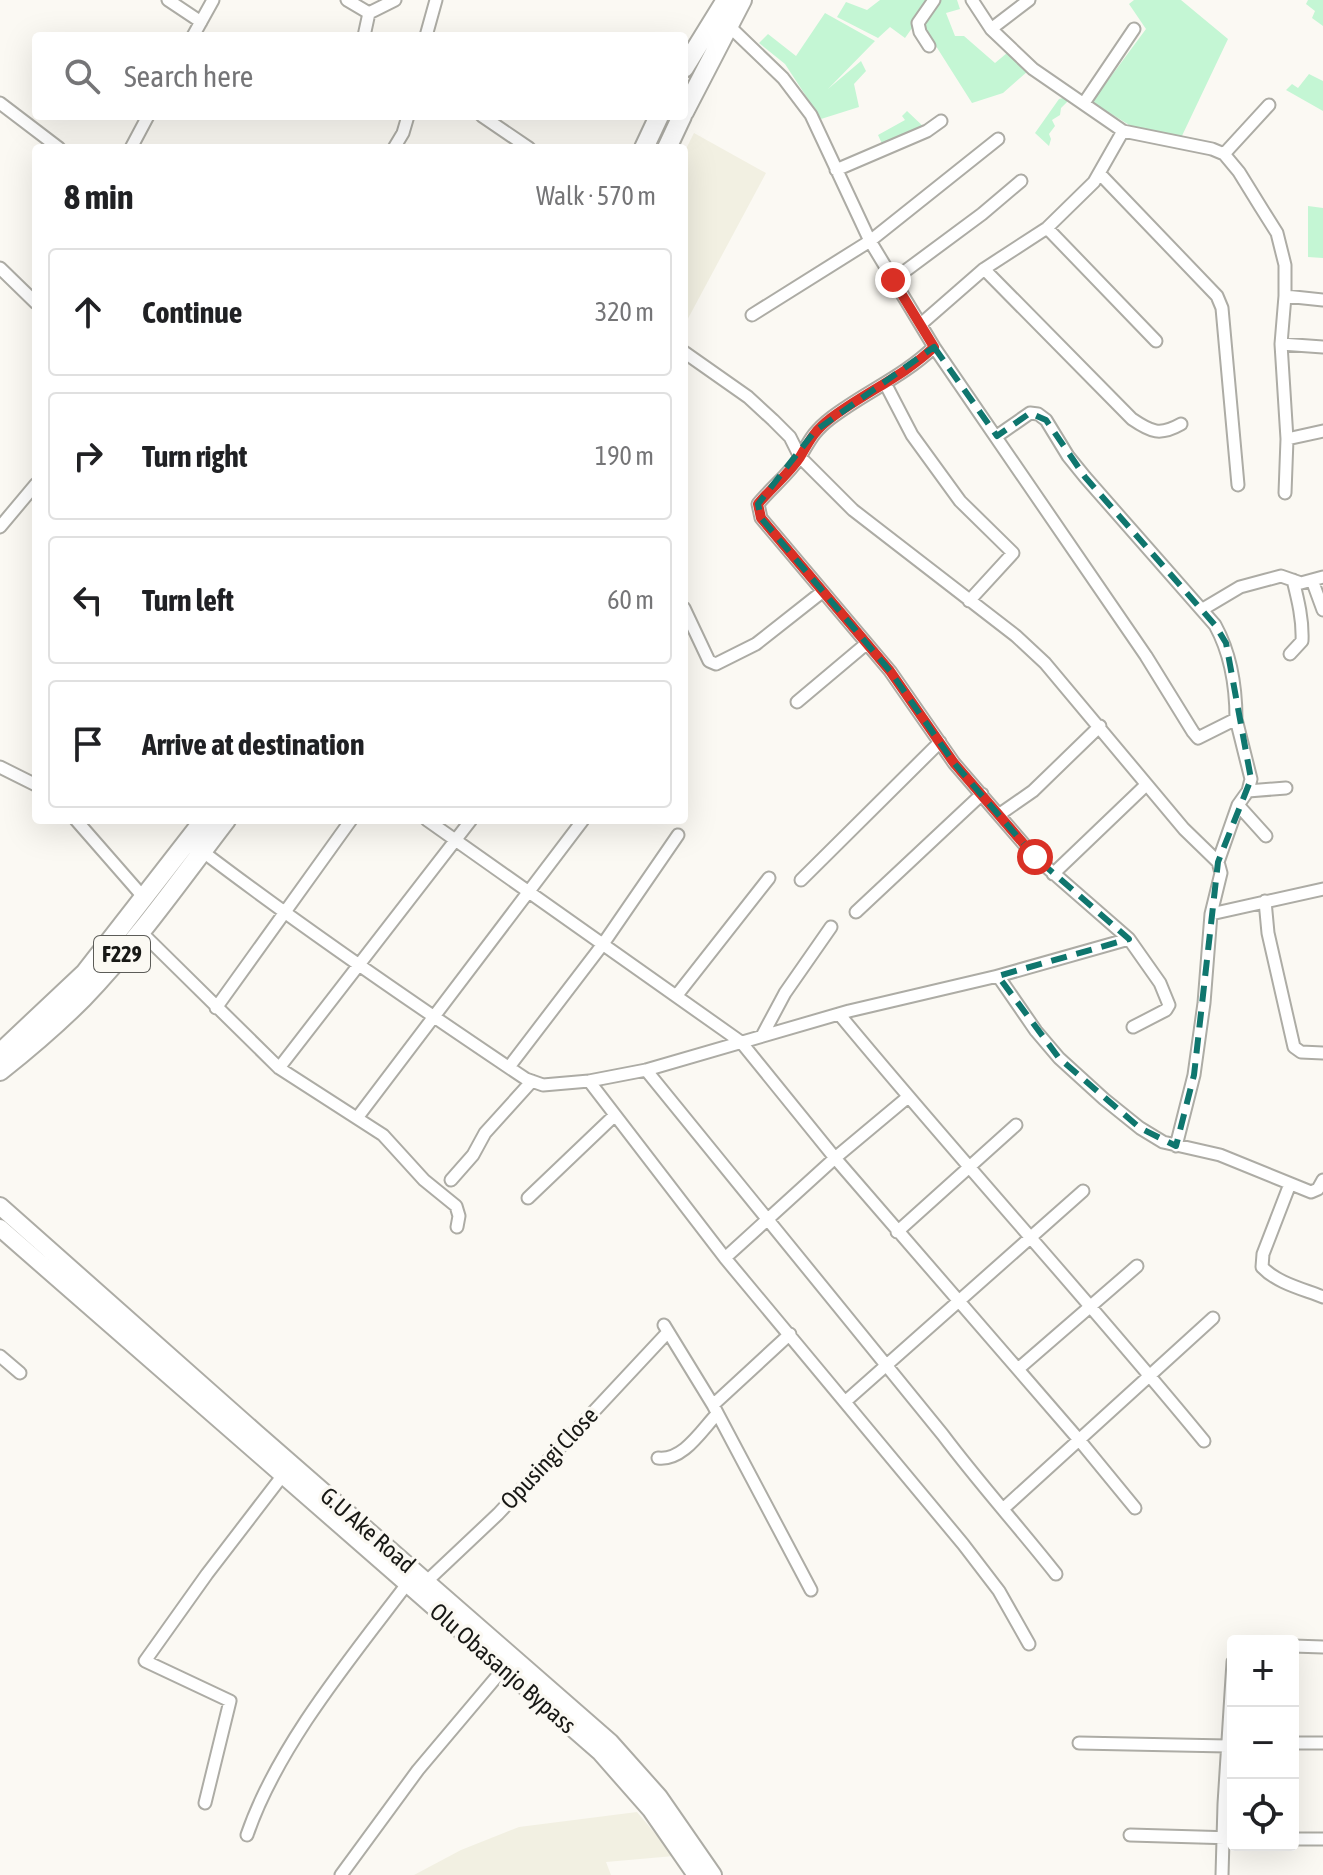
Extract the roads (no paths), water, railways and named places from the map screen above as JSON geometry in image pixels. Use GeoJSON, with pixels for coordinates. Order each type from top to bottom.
{"type":"FeatureCollection","features":[{"type":"Feature","properties":{"kind":"main road"},"geometry":{"type":"LineString","coordinates":[[688,104],[742,0]]}},
{"type":"Feature","properties":{"kind":"main road"},"geometry":{"type":"LineString","coordinates":[[688,61],[720,2]]}},
{"type":"Feature","properties":{"kind":"main road"},"geometry":{"type":"LineString","coordinates":[[651,132],[670,143],[680,120]]}},
{"type":"Feature","properties":{"kind":"main road","name":"F229"},"geometry":{"type":"LineString","coordinates":[[0,1053],[72,986],[145,899],[201,824]]}},
{"type":"Feature","properties":{"kind":"main road","name":"F229"},"geometry":{"type":"LineString","coordinates":[[0,1071],[60,1021],[141,932],[223,824]]}},
{"type":"Feature","properties":{"kind":"main road","name":"G.U Ake Road"},"geometry":{"type":"LineString","coordinates":[[0,1206],[610,1742],[659,1797],[713,1875]]}},
{"type":"Feature","properties":{"kind":"main road","name":"Olu Obasanjo Bypass"},"geometry":{"type":"LineString","coordinates":[[0,1228],[608,1761],[670,1834],[696,1875]]}},
{"type":"Feature","properties":{"kind":"street"},"geometry":{"type":"LineString","coordinates":[[168,0],[201,22]]}},
{"type":"Feature","properties":{"kind":"street"},"geometry":{"type":"LineString","coordinates":[[195,32],[213,0]]}},
{"type":"Feature","properties":{"kind":"street"},"geometry":{"type":"LineString","coordinates":[[347,0],[369,13]]}},
{"type":"Feature","properties":{"kind":"street"},"geometry":{"type":"LineString","coordinates":[[369,13],[395,0]]}},
{"type":"Feature","properties":{"kind":"street"},"geometry":{"type":"LineString","coordinates":[[427,32],[436,0]]}},
{"type":"Feature","properties":{"kind":"street"},"geometry":{"type":"LineString","coordinates":[[929,46],[918,23],[934,0]]}},
{"type":"Feature","properties":{"kind":"street"},"geometry":{"type":"LineString","coordinates":[[972,0],[991,29],[1033,69],[1123,131],[1212,149],[1224,154],[1239,172],[1277,233],[1285,265],[1281,344],[1287,439],[1285,493]]}},
{"type":"Feature","properties":{"kind":"street"},"geometry":{"type":"LineString","coordinates":[[991,29],[1029,0]]}},
{"type":"Feature","properties":{"kind":"street"},"geometry":{"type":"LineString","coordinates":[[365,32],[369,13]]}},
{"type":"Feature","properties":{"kind":"street"},"geometry":{"type":"LineString","coordinates":[[728,25],[783,78],[811,115],[870,241],[934,347],[1146,656],[1193,732],[1198,738],[1205,737],[1236,719]]}},
{"type":"Feature","properties":{"kind":"street"},"geometry":{"type":"LineString","coordinates":[[1084,103],[1134,29]]}},
{"type":"Feature","properties":{"kind":"street"},"geometry":{"type":"LineString","coordinates":[[0,103],[54,144]]}},
{"type":"Feature","properties":{"kind":"street"},"geometry":{"type":"LineString","coordinates":[[1224,154],[1269,105]]}},
{"type":"Feature","properties":{"kind":"street"},"geometry":{"type":"LineString","coordinates":[[133,144],[146,120]]}},
{"type":"Feature","properties":{"kind":"street"},"geometry":{"type":"LineString","coordinates":[[396,144],[407,120]]}},
{"type":"Feature","properties":{"kind":"street"},"geometry":{"type":"LineString","coordinates":[[488,120],[523,144]]}},
{"type":"Feature","properties":{"kind":"street"},"geometry":{"type":"LineString","coordinates":[[836,170],[927,131],[941,121]]}},
{"type":"Feature","properties":{"kind":"street"},"geometry":{"type":"LineString","coordinates":[[921,324],[984,269],[1047,228],[1100,174],[1123,131]]}},
{"type":"Feature","properties":{"kind":"street"},"geometry":{"type":"LineString","coordinates":[[752,315],[870,241],[998,139]]}},
{"type":"Feature","properties":{"kind":"street"},"geometry":{"type":"LineString","coordinates":[[1100,174],[1217,296],[1222,308],[1238,485]]}},
{"type":"Feature","properties":{"kind":"street"},"geometry":{"type":"LineString","coordinates":[[893,280],[1021,181]]}},
{"type":"Feature","properties":{"kind":"street"},"geometry":{"type":"LineString","coordinates":[[1047,228],[1156,341]]}},
{"type":"Feature","properties":{"kind":"street"},"geometry":{"type":"LineString","coordinates":[[0,268],[32,295]]}},
{"type":"Feature","properties":{"kind":"street"},"geometry":{"type":"LineString","coordinates":[[984,269],[1132,419],[1153,433],[1166,432],[1181,424]]}},
{"type":"Feature","properties":{"kind":"street"},"geometry":{"type":"LineString","coordinates":[[1285,296],[1323,300]]}},
{"type":"Feature","properties":{"kind":"street"},"geometry":{"type":"LineString","coordinates":[[1281,344],[1323,347]]}},
{"type":"Feature","properties":{"kind":"street"},"geometry":{"type":"LineString","coordinates":[[934,347],[916,365],[841,411],[815,431],[800,457],[758,504],[761,518],[890,671],[954,763],[1035,857],[1129,939],[1160,983],[1169,1005],[1166,1010],[1133,1027]]}},
{"type":"Feature","properties":{"kind":"street"},"geometry":{"type":"LineString","coordinates":[[688,355],[748,397],[773,420],[790,437],[800,457],[853,510],[1016,636],[1045,663],[1184,829],[1218,862],[1221,873],[1211,914],[1194,1075],[1176,1146]]}},
{"type":"Feature","properties":{"kind":"street"},"geometry":{"type":"LineString","coordinates":[[886,385],[912,435],[960,501],[1013,553],[969,601]]}},
{"type":"Feature","properties":{"kind":"street"},"geometry":{"type":"LineString","coordinates":[[997,436],[1030,413],[1046,420],[1068,456],[1203,609],[1226,643],[1236,694],[1236,719],[1251,779],[1248,791],[1238,805],[1218,862]]}},
{"type":"Feature","properties":{"kind":"street"},"geometry":{"type":"LineString","coordinates":[[1287,439],[1323,431]]}},
{"type":"Feature","properties":{"kind":"street"},"geometry":{"type":"LineString","coordinates":[[0,527],[32,489]]}},
{"type":"Feature","properties":{"kind":"street"},"geometry":{"type":"LineString","coordinates":[[1203,609],[1240,587],[1281,576],[1301,583],[1318,579],[1323,610]]}},
{"type":"Feature","properties":{"kind":"street"},"geometry":{"type":"LineString","coordinates":[[1290,654],[1302,641],[1303,632],[1293,580]]}},
{"type":"Feature","properties":{"kind":"street"},"geometry":{"type":"LineString","coordinates":[[688,621],[709,661],[716,664],[756,644],[822,592]]}},
{"type":"Feature","properties":{"kind":"street"},"geometry":{"type":"LineString","coordinates":[[797,702],[866,644]]}},
{"type":"Feature","properties":{"kind":"street"},"geometry":{"type":"LineString","coordinates":[[1000,814],[1033,791],[1100,726]]}},
{"type":"Feature","properties":{"kind":"street"},"geometry":{"type":"LineString","coordinates":[[801,880],[940,742]]}},
{"type":"Feature","properties":{"kind":"street"},"geometry":{"type":"LineString","coordinates":[[0,767],[32,783]]}},
{"type":"Feature","properties":{"kind":"street"},"geometry":{"type":"LineString","coordinates":[[1053,874],[1146,785]]}},
{"type":"Feature","properties":{"kind":"street"},"geometry":{"type":"LineString","coordinates":[[1248,791],[1286,788]]}},
{"type":"Feature","properties":{"kind":"street"},"geometry":{"type":"LineString","coordinates":[[856,912],[982,794]]}},
{"type":"Feature","properties":{"kind":"street"},"geometry":{"type":"LineString","coordinates":[[1238,805],[1266,836]]}},
{"type":"Feature","properties":{"kind":"street"},"geometry":{"type":"LineString","coordinates":[[79,824],[145,899]]}},
{"type":"Feature","properties":{"kind":"street"},"geometry":{"type":"LineString","coordinates":[[216,1008],[348,824]]}},
{"type":"Feature","properties":{"kind":"street"},"geometry":{"type":"LineString","coordinates":[[433,824],[741,1042],[897,1232],[1135,1508]]}},
{"type":"Feature","properties":{"kind":"street"},"geometry":{"type":"LineString","coordinates":[[279,1068],[468,824]]}},
{"type":"Feature","properties":{"kind":"street"},"geometry":{"type":"LineString","coordinates":[[357,1118],[580,824]]}},
{"type":"Feature","properties":{"kind":"street"},"geometry":{"type":"LineString","coordinates":[[509,1067],[603,944],[678,835]]}},
{"type":"Feature","properties":{"kind":"street"},"geometry":{"type":"LineString","coordinates":[[202,851],[284,913],[434,1017],[509,1067],[543,1085],[589,1081],[646,1070],[839,1014],[998,976],[1129,939]]}},
{"type":"Feature","properties":{"kind":"street"},"geometry":{"type":"LineString","coordinates":[[677,995],[769,878]]}},
{"type":"Feature","properties":{"kind":"street"},"geometry":{"type":"LineString","coordinates":[[1211,914],[1323,889]]}},
{"type":"Feature","properties":{"kind":"street"},"geometry":{"type":"LineString","coordinates":[[1265,901],[1268,933],[1294,1047],[1301,1052],[1323,1053]]}},
{"type":"Feature","properties":{"kind":"street"},"geometry":{"type":"LineString","coordinates":[[762,1036],[785,993],[831,927]]}},
{"type":"Feature","properties":{"kind":"street"},"geometry":{"type":"LineString","coordinates":[[141,932],[279,1068],[383,1135],[424,1180],[456,1206],[459,1216],[457,1227]]}},
{"type":"Feature","properties":{"kind":"street"},"geometry":{"type":"LineString","coordinates":[[998,976],[1059,1058],[1140,1128],[1163,1142],[1220,1155],[1311,1192],[1321,1187]]}},
{"type":"Feature","properties":{"kind":"street"},"geometry":{"type":"LineString","coordinates":[[839,1014],[1204,1441]]}},
{"type":"Feature","properties":{"kind":"street"},"geometry":{"type":"LineString","coordinates":[[646,1070],[943,1435],[983,1489],[1004,1508],[1056,1574]]}},
{"type":"Feature","properties":{"kind":"street"},"geometry":{"type":"LineString","coordinates":[[451,1180],[473,1155],[485,1133],[532,1081]]}},
{"type":"Feature","properties":{"kind":"street"},"geometry":{"type":"LineString","coordinates":[[589,1081],[725,1258],[846,1401],[999,1591],[1029,1644]]}},
{"type":"Feature","properties":{"kind":"street"},"geometry":{"type":"LineString","coordinates":[[725,1258],[835,1158],[908,1097]]}},
{"type":"Feature","properties":{"kind":"street"},"geometry":{"type":"LineString","coordinates":[[528,1198],[615,1115]]}},
{"type":"Feature","properties":{"kind":"street"},"geometry":{"type":"LineString","coordinates":[[897,1232],[1016,1125]]}},
{"type":"Feature","properties":{"kind":"street"},"geometry":{"type":"LineString","coordinates":[[1290,1184],[1263,1254],[1262,1267],[1281,1281],[1323,1297]]}},
{"type":"Feature","properties":{"kind":"street"},"geometry":{"type":"LineString","coordinates":[[846,1401],[1083,1191]]}},
{"type":"Feature","properties":{"kind":"street"},"geometry":{"type":"LineString","coordinates":[[1018,1369],[1137,1266]]}},
{"type":"Feature","properties":{"kind":"street"},"geometry":{"type":"LineString","coordinates":[[1004,1508],[1213,1318]]}},
{"type":"Feature","properties":{"kind":"street","name":"Opusingi Close"},"geometry":{"type":"LineString","coordinates":[[427,1581],[498,1514],[666,1329],[715,1409]]}},
{"type":"Feature","properties":{"kind":"street"},"geometry":{"type":"LineString","coordinates":[[658,1458],[670,1460],[680,1453],[715,1409],[790,1334]]}},
{"type":"Feature","properties":{"kind":"street"},"geometry":{"type":"LineString","coordinates":[[0,1356],[20,1373]]}},
{"type":"Feature","properties":{"kind":"street"},"geometry":{"type":"LineString","coordinates":[[715,1409],[811,1590]]}},
{"type":"Feature","properties":{"kind":"street"},"geometry":{"type":"LineString","coordinates":[[205,1803],[230,1701],[145,1661],[283,1475]]}},
{"type":"Feature","properties":{"kind":"street"},"geometry":{"type":"LineString","coordinates":[[247,1835],[257,1807],[278,1768],[343,1669],[407,1584]]}},
{"type":"Feature","properties":{"kind":"street"},"geometry":{"type":"LineString","coordinates":[[1299,1646],[1323,1647]]}},
{"type":"Feature","properties":{"kind":"street"},"geometry":{"type":"LineString","coordinates":[[341,1875],[418,1770],[504,1668]]}},
{"type":"Feature","properties":{"kind":"street"},"geometry":{"type":"LineString","coordinates":[[1079,1743],[1227,1745]]}},
{"type":"Feature","properties":{"kind":"street"},"geometry":{"type":"LineString","coordinates":[[1299,1743],[1323,1743]]}},
{"type":"Feature","properties":{"kind":"street"},"geometry":{"type":"LineString","coordinates":[[1130,1835],[1227,1838]]}},
{"type":"Feature","properties":{"kind":"street"},"geometry":{"type":"LineString","coordinates":[[1299,1839],[1323,1839]]}},
{"type":"Feature","properties":{"kind":"street"},"geometry":{"type":"LineString","coordinates":[[1222,1875],[1227,1844]]}}]}
